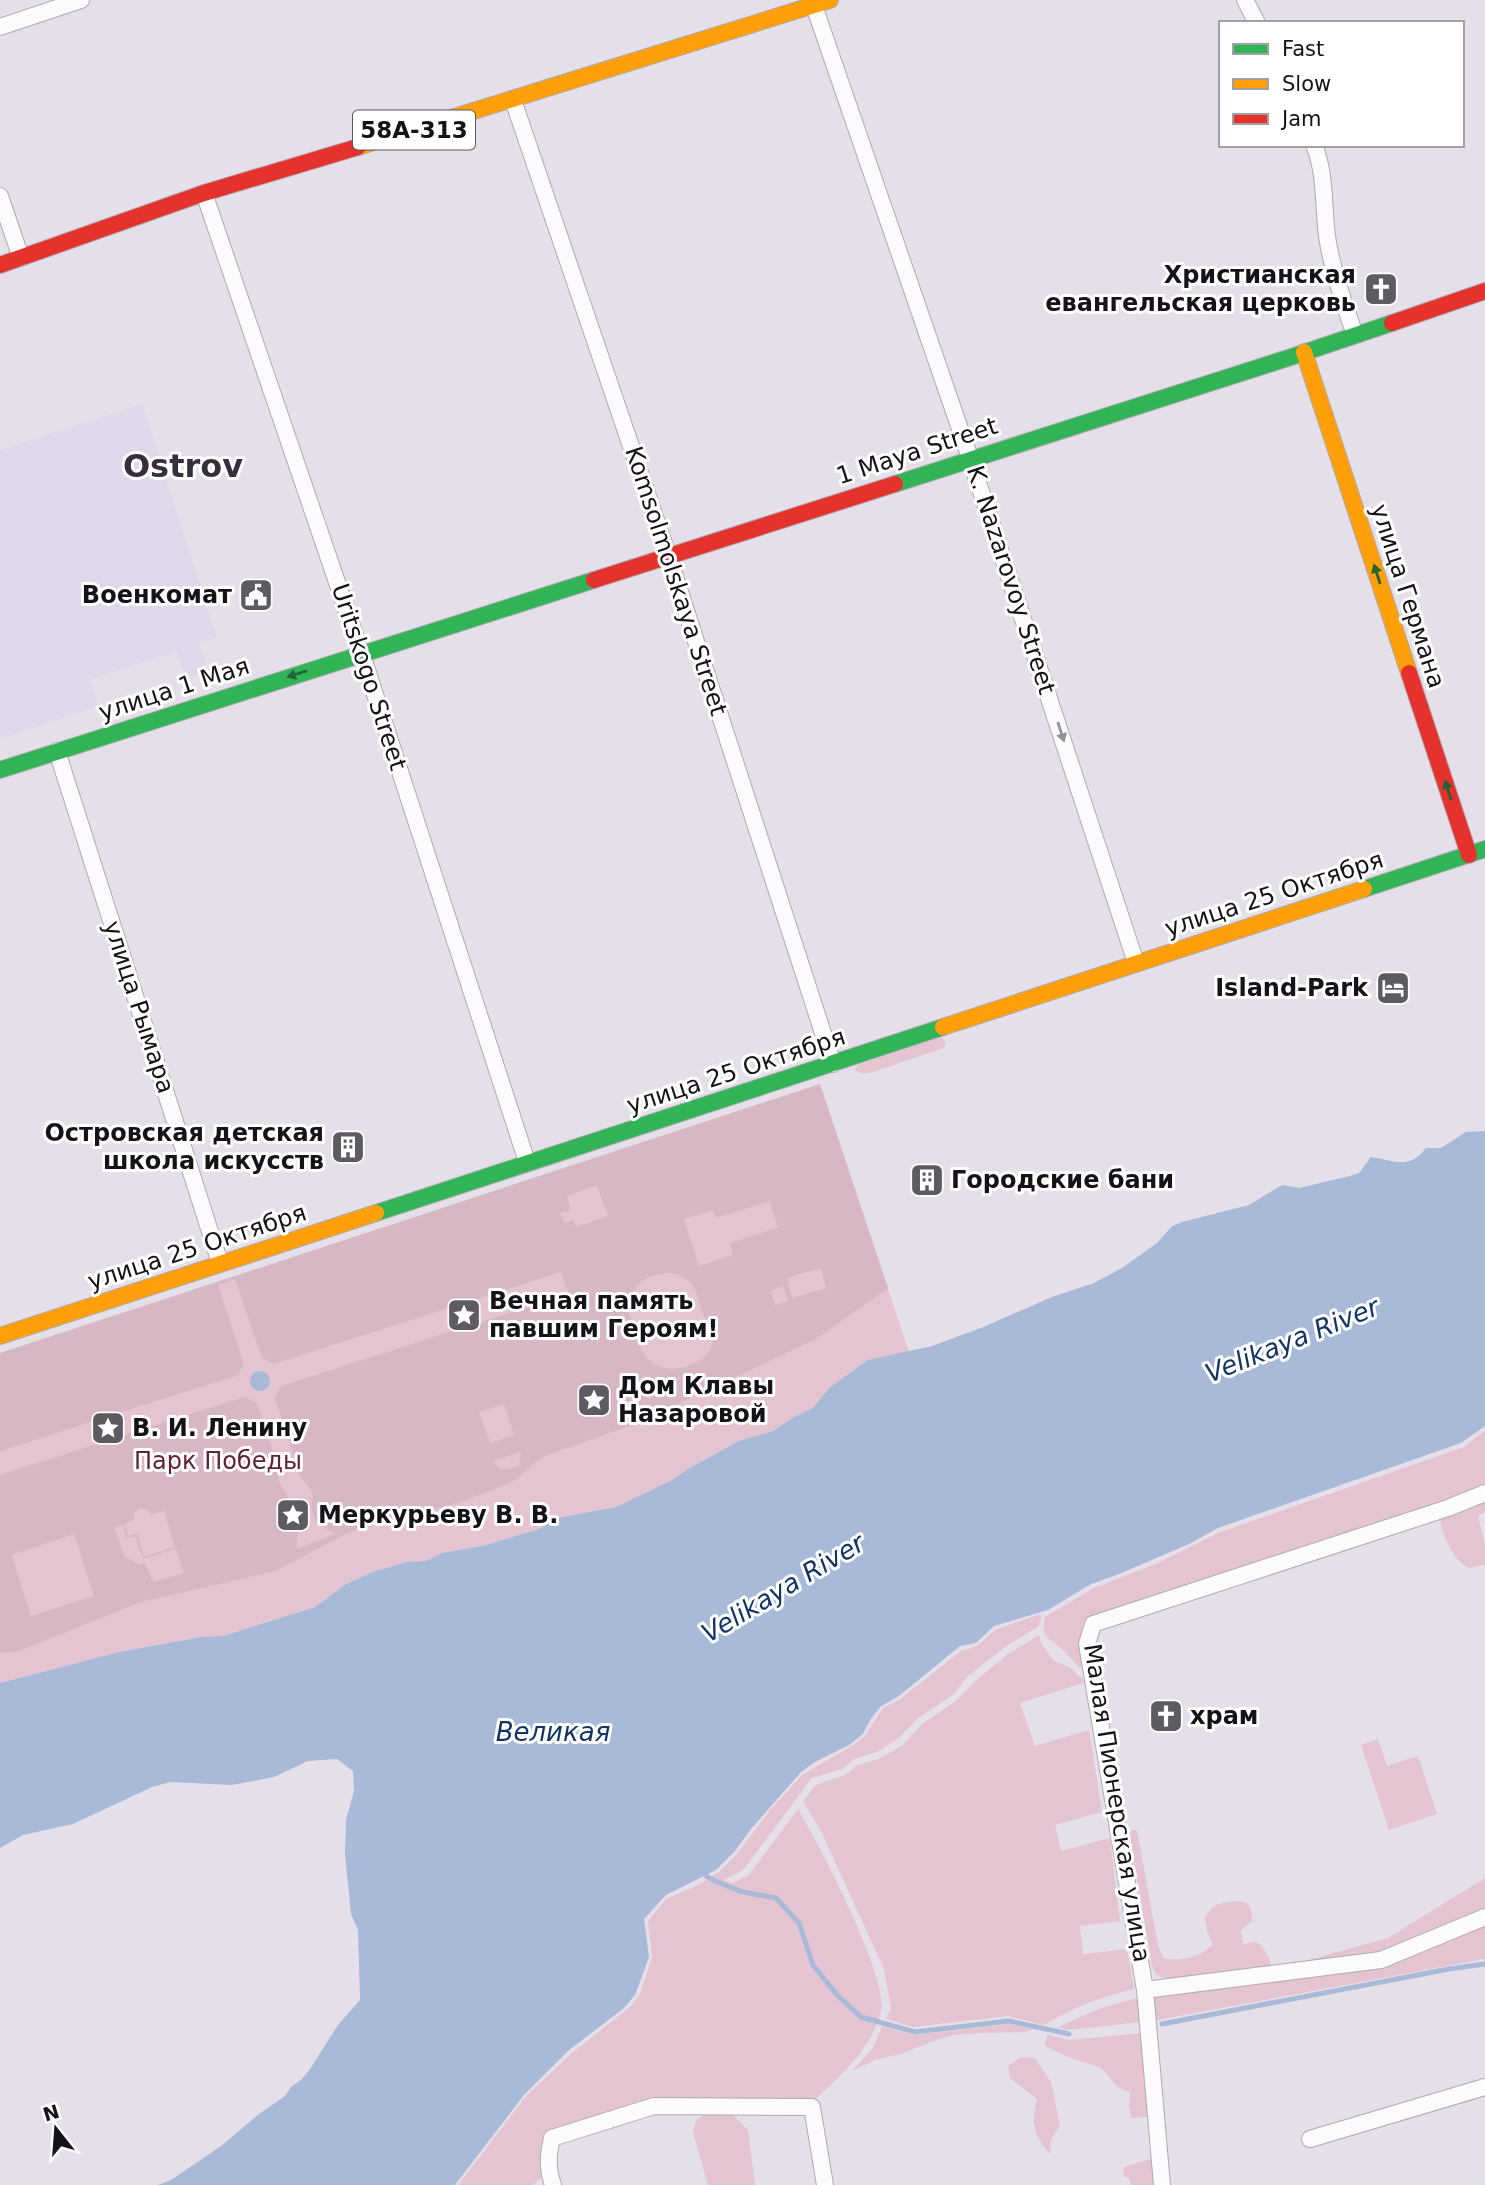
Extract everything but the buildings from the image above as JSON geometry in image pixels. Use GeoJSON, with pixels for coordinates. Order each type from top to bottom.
{"type":"FeatureCollection","features":[{"type":"Feature","properties":{"kind":"main road","name":"58А-313"},"geometry":{"type":"LineString","coordinates":[[0,265],[204,193],[513,100],[813,3],[830,0]]}},
{"type":"Feature","properties":{"kind":"main road","name":"1 Maya Street"},"geometry":{"type":"LineString","coordinates":[[362,653],[1304,352],[1485,291]]}},
{"type":"Feature","properties":{"kind":"main road","name":"улица Германа"},"geometry":{"type":"LineString","coordinates":[[1304,352],[1469,855]]}},
{"type":"Feature","properties":{"kind":"main road","name":"улица 1 Мая"},"geometry":{"type":"LineString","coordinates":[[0,770],[362,653]]}},
{"type":"Feature","properties":{"kind":"main road","name":"улица 25 Октября"},"geometry":{"type":"LineString","coordinates":[[0,1336],[1485,849]]}},
{"type":"Feature","properties":{"kind":"street"},"geometry":{"type":"LineString","coordinates":[[0,27],[81,0]]}},
{"type":"Feature","properties":{"kind":"street"},"geometry":{"type":"LineString","coordinates":[[1245,0],[1256,21]]}},
{"type":"Feature","properties":{"kind":"street","name":"K. Nazarovoy Street"},"geometry":{"type":"LineString","coordinates":[[813,3],[970,458],[1136,963]]}},
{"type":"Feature","properties":{"kind":"street","name":"Komsolmolskaya Street"},"geometry":{"type":"LineString","coordinates":[[513,100],[668,555],[833,1064]]}},
{"type":"Feature","properties":{"kind":"street"},"geometry":{"type":"LineString","coordinates":[[1315,147],[1321,161],[1327,237],[1355,335]]}},
{"type":"Feature","properties":{"kind":"street","name":"Uritskogo Street"},"geometry":{"type":"LineString","coordinates":[[204,193],[362,653],[527,1163]]}},
{"type":"Feature","properties":{"kind":"street"},"geometry":{"type":"LineString","coordinates":[[0,196],[21,258]]}},
{"type":"Feature","properties":{"kind":"street","name":"улица Рымара"},"geometry":{"type":"LineString","coordinates":[[57,751],[220,1263]]}},
{"type":"Feature","properties":{"kind":"street","name":"Малая Пионерская улица"},"geometry":{"type":"LineString","coordinates":[[1162,2185],[1145,1990],[1087,1644],[1093,1623],[1485,1493]]}},
{"type":"Feature","properties":{"kind":"street"},"geometry":{"type":"LineString","coordinates":[[1145,1990],[1381,1960],[1485,1917]]}},
{"type":"Feature","properties":{"kind":"street"},"geometry":{"type":"LineString","coordinates":[[1310,2139],[1485,2087]]}},
{"type":"Feature","properties":{"kind":"street"},"geometry":{"type":"LineString","coordinates":[[554,2185],[549,2172],[548,2154],[552,2138],[654,2106],[812,2107],[825,2185]]}},
{"type":"Feature","properties":{"kind":"shaded area"},"geometry":{"type":"Polygon","coordinates":[[[142,404],[217,637],[199,643],[208,671],[185,678],[176,652],[90,680],[98,706],[0,739],[0,450],[142,404]]]}},
{"type":"Feature","properties":{"kind":"green space"},"geometry":{"type":"Polygon","coordinates":[[[941,1037],[946,1042],[944,1048],[870,1073],[855,1070],[858,1065],[941,1037]]]}},
{"type":"Feature","properties":{"kind":"green space","name":"Парк Победы"},"geometry":{"type":"Polygon","coordinates":[[[820,1084],[888,1288],[816,1339],[635,1424],[542,1457],[514,1481],[464,1501],[350,1532],[275,1571],[141,1602],[19,1651],[0,1653],[0,1475],[244,1397],[257,1403],[278,1466],[278,1480],[288,1497],[292,1509],[290,1513],[299,1530],[296,1549],[336,1534],[317,1524],[311,1507],[311,1490],[297,1467],[300,1464],[295,1459],[275,1398],[281,1386],[569,1294],[561,1272],[273,1364],[262,1358],[235,1279],[218,1285],[244,1364],[238,1375],[0,1451],[0,1353],[820,1084]],[[597,1185],[567,1196],[571,1210],[560,1213],[564,1223],[573,1220],[576,1227],[608,1216],[597,1185]],[[769,1201],[716,1218],[713,1210],[684,1219],[699,1266],[733,1255],[730,1243],[778,1228],[769,1201]],[[821,1268],[787,1278],[792,1298],[826,1288],[821,1268]],[[676,1273],[651,1276],[636,1288],[625,1303],[641,1349],[657,1366],[674,1369],[691,1365],[707,1354],[713,1341],[693,1284],[676,1273]],[[783,1286],[771,1291],[775,1305],[788,1301],[783,1286]],[[504,1404],[479,1412],[490,1443],[514,1435],[504,1404]],[[521,1451],[493,1461],[502,1470],[519,1465],[521,1451]],[[140,1508],[134,1513],[134,1520],[124,1524],[128,1536],[137,1533],[144,1557],[175,1547],[164,1511],[151,1515],[148,1510],[140,1508]],[[123,1525],[114,1528],[125,1557],[138,1564],[145,1563],[153,1582],[184,1573],[176,1548],[143,1559],[136,1536],[127,1538],[123,1525]],[[74,1534],[12,1555],[31,1616],[94,1596],[74,1534]]]}},
{"type":"Feature","properties":{"kind":"green space","name":"Парк Победы"},"geometry":{"type":"Polygon","coordinates":[[[821,1087],[909,1352],[868,1360],[830,1387],[813,1408],[773,1431],[739,1441],[672,1480],[616,1507],[557,1518],[539,1529],[482,1546],[442,1553],[426,1561],[407,1562],[375,1571],[346,1584],[315,1607],[222,1636],[201,1637],[119,1652],[0,1683],[0,1356],[821,1087]]]}},
{"type":"Feature","properties":{"kind":"green space"},"geometry":{"type":"Polygon","coordinates":[[[1485,1430],[1485,1488],[1091,1620],[1086,1666],[1079,1667],[1045,1634],[1045,1617],[1094,1588],[1158,1563],[1218,1533],[1464,1447],[1485,1430]]]}},
{"type":"Feature","properties":{"kind":"green space"},"geometry":{"type":"Polygon","coordinates":[[[1485,1499],[1485,1512],[1478,1516],[1485,1544],[1485,1565],[1470,1568],[1454,1555],[1440,1522],[1443,1517],[1485,1499]]]}},
{"type":"Feature","properties":{"kind":"green space"},"geometry":{"type":"Polygon","coordinates":[[[1040,1614],[1039,1626],[1005,1647],[967,1677],[953,1695],[918,1718],[899,1738],[877,1752],[854,1759],[842,1769],[812,1778],[744,1869],[724,1880],[732,1883],[749,1875],[798,1809],[821,1850],[864,1941],[881,1994],[881,2011],[870,2039],[843,2073],[810,2104],[654,2103],[550,2134],[545,2174],[533,2185],[458,2185],[527,2095],[571,2054],[631,2006],[640,1994],[652,1957],[648,1921],[666,1899],[719,1872],[802,1775],[865,1736],[883,1708],[899,1700],[961,1651],[977,1646],[995,1630],[1040,1614]]]}},
{"type":"Feature","properties":{"kind":"green space"},"geometry":{"type":"Polygon","coordinates":[[[1039,1635],[1041,1643],[1053,1660],[1069,1667],[1086,1682],[1020,1703],[1035,1746],[1089,1730],[1102,1812],[1055,1825],[1061,1851],[1110,1838],[1120,1921],[1080,1926],[1083,1954],[1127,1949],[1134,1989],[1088,2003],[1044,2025],[1008,2016],[913,2027],[886,2019],[891,2008],[884,1969],[820,1829],[803,1802],[815,1785],[845,1775],[858,1765],[879,1759],[903,1745],[922,1724],[956,1701],[1008,1654],[1039,1635]]]}},
{"type":"Feature","properties":{"kind":"green space"},"geometry":{"type":"Polygon","coordinates":[[[1378,1739],[1387,1766],[1418,1756],[1437,1814],[1389,1830],[1361,1745],[1378,1739]]]}},
{"type":"Feature","properties":{"kind":"green space"},"geometry":{"type":"Polygon","coordinates":[[[1132,1830],[1137,1830],[1158,1946],[1164,1959],[1178,1959],[1202,1953],[1213,1944],[1205,1917],[1211,1908],[1239,1901],[1249,1906],[1252,1915],[1252,1921],[1240,1931],[1242,1945],[1258,1943],[1272,1968],[1167,1980],[1156,1974],[1152,1966],[1129,1834],[1132,1830]]]}},
{"type":"Feature","properties":{"kind":"green space"},"geometry":{"type":"Polygon","coordinates":[[[1485,1878],[1485,1914],[1381,1958],[1283,1967],[1388,1938],[1485,1878]]]}},
{"type":"Feature","properties":{"kind":"green space"},"geometry":{"type":"Polygon","coordinates":[[[1485,1922],[1485,1959],[1152,2021],[1150,1994],[1382,1963],[1485,1922]]]}},
{"type":"Feature","properties":{"kind":"green space"},"geometry":{"type":"Polygon","coordinates":[[[1140,1997],[1141,2022],[1068,2030],[1058,2027],[1101,2008],[1140,1997]]]}},
{"type":"Feature","properties":{"kind":"green space"},"geometry":{"type":"Polygon","coordinates":[[[1009,2024],[1033,2029],[1025,2032],[954,2035],[898,2055],[877,2059],[852,2071],[873,2048],[882,2026],[915,2035],[1009,2024]]]}},
{"type":"Feature","properties":{"kind":"green space"},"geometry":{"type":"Polygon","coordinates":[[[1142,2033],[1149,2117],[1131,2118],[1130,2093],[1118,2087],[1101,2068],[1045,2046],[1047,2035],[1070,2040],[1142,2033]]]}},
{"type":"Feature","properties":{"kind":"green space"},"geometry":{"type":"Polygon","coordinates":[[[1021,2057],[1035,2058],[1051,2082],[1060,2126],[1051,2139],[1050,2154],[1035,2129],[1037,2099],[1010,2078],[1008,2066],[1021,2057]]]}},
{"type":"Feature","properties":{"kind":"green space"},"geometry":{"type":"Polygon","coordinates":[[[708,2113],[733,2115],[748,2130],[755,2185],[708,2185],[693,2130],[697,2119],[708,2113]]]}},
{"type":"Feature","properties":{"kind":"green space"},"geometry":{"type":"Polygon","coordinates":[[[1153,2158],[1155,2185],[1131,2185],[1129,2178],[1123,2176],[1124,2167],[1153,2158]]]}},
{"type":"Feature","properties":{"kind":"water","name":"Великая"},"geometry":{"type":"Polygon","coordinates":[[[1485,1131],[1485,1426],[1461,1443],[1218,1528],[1189,1544],[1091,1584],[1048,1610],[994,1626],[976,1643],[960,1646],[899,1696],[881,1706],[863,1734],[801,1772],[716,1870],[666,1895],[644,1919],[649,1957],[635,1995],[624,2008],[568,2051],[524,2095],[455,2185],[158,2185],[171,2180],[221,2146],[285,2096],[310,2069],[338,2025],[360,2000],[358,1930],[351,1914],[345,1854],[346,1820],[354,1791],[353,1771],[337,1759],[308,1761],[274,1777],[232,1785],[170,1782],[152,1787],[73,1824],[23,1835],[0,1848],[0,1683],[119,1652],[201,1637],[223,1636],[315,1607],[346,1584],[375,1571],[407,1562],[426,1561],[442,1553],[482,1546],[539,1529],[557,1518],[616,1507],[672,1480],[739,1441],[773,1431],[813,1408],[830,1387],[868,1360],[932,1346],[1052,1297],[1094,1283],[1122,1268],[1157,1243],[1172,1226],[1249,1205],[1282,1185],[1299,1188],[1359,1173],[1371,1157],[1407,1162],[1426,1148],[1441,1148],[1466,1132],[1485,1131]]]}},
{"type":"Feature","properties":{"kind":"water"},"geometry":{"type":"Polygon","coordinates":[[[260,1371],[267,1374],[270,1381],[267,1388],[260,1391],[253,1388],[250,1381],[253,1374],[260,1371]]]}},
{"type":"Feature","properties":{"kind":"waterway"},"geometry":{"type":"LineString","coordinates":[[706,1876],[743,1892],[776,1898],[799,1923],[813,1965],[838,1996],[861,2017],[915,2032],[1009,2021],[1069,2034]]}},
{"type":"Feature","properties":{"kind":"waterway"},"geometry":{"type":"LineString","coordinates":[[1162,2024],[1485,1964]]}},
{"type":"Feature","properties":{"kind":"traffic: fast"},"geometry":{"type":"LineString","coordinates":[[895,484],[1392,323]]}},
{"type":"Feature","properties":{"kind":"traffic: fast"},"geometry":{"type":"LineString","coordinates":[[0,770],[594,580]]}},
{"type":"Feature","properties":{"kind":"traffic: fast"},"geometry":{"type":"LineString","coordinates":[[1364,889],[1485,849]]}},
{"type":"Feature","properties":{"kind":"traffic: fast"},"geometry":{"type":"LineString","coordinates":[[376,1213],[943,1027]]}},
{"type":"Feature","properties":{"kind":"traffic: slow"},"geometry":{"type":"LineString","coordinates":[[358,147],[830,0]]}},
{"type":"Feature","properties":{"kind":"traffic: slow"},"geometry":{"type":"LineString","coordinates":[[1304,352],[1409,673]]}},
{"type":"Feature","properties":{"kind":"traffic: slow"},"geometry":{"type":"LineString","coordinates":[[943,1027],[1364,889]]}},
{"type":"Feature","properties":{"kind":"traffic: slow"},"geometry":{"type":"LineString","coordinates":[[0,1336],[376,1213]]}},
{"type":"Feature","properties":{"kind":"traffic: jam"},"geometry":{"type":"LineString","coordinates":[[0,265],[204,193],[358,147]]}},
{"type":"Feature","properties":{"kind":"traffic: jam"},"geometry":{"type":"LineString","coordinates":[[1392,323],[1485,291]]}},
{"type":"Feature","properties":{"kind":"traffic: jam"},"geometry":{"type":"LineString","coordinates":[[594,580],[895,484]]}},
{"type":"Feature","properties":{"kind":"traffic: jam"},"geometry":{"type":"LineString","coordinates":[[1409,673],[1469,855]]}},
{"type":"Feature","properties":{"kind":"place","name":"Христианская евангельская церковь"},"geometry":{"type":"Point","coordinates":[1381,289]}},
{"type":"Feature","properties":{"kind":"place","name":"Военкомат"},"geometry":{"type":"Point","coordinates":[256,595]}},
{"type":"Feature","properties":{"kind":"place","name":"Island-Park"},"geometry":{"type":"Point","coordinates":[1393,988]}},
{"type":"Feature","properties":{"kind":"place","name":"Островская детская школа искусств"},"geometry":{"type":"Point","coordinates":[348,1147]}},
{"type":"Feature","properties":{"kind":"place","name":"Городские бани"},"geometry":{"type":"Point","coordinates":[927,1180]}},
{"type":"Feature","properties":{"kind":"place","name":"Вечная память павшим Героям!"},"geometry":{"type":"Point","coordinates":[464,1315]}},
{"type":"Feature","properties":{"kind":"place","name":"Дом Клавы Назаровой"},"geometry":{"type":"Point","coordinates":[594,1400]}},
{"type":"Feature","properties":{"kind":"place","name":"В. И. Ленину"},"geometry":{"type":"Point","coordinates":[108,1428]}},
{"type":"Feature","properties":{"kind":"place","name":"Меркурьеву В. В."},"geometry":{"type":"Point","coordinates":[293,1515]}},
{"type":"Feature","properties":{"kind":"place","name":"храм"},"geometry":{"type":"Point","coordinates":[1166,1716]}},
{"type":"Feature","properties":{"kind":"district","name":"Ostrov"},"geometry":{"type":"Point","coordinates":[183,466]}},
{"type":"Feature","properties":{"kind":"water label","name":"Velikaya River"},"geometry":{"type":"Point","coordinates":[1292,1340]}},
{"type":"Feature","properties":{"kind":"water label","name":"Velikaya River"},"geometry":{"type":"Point","coordinates":[783,1588]}}]}
